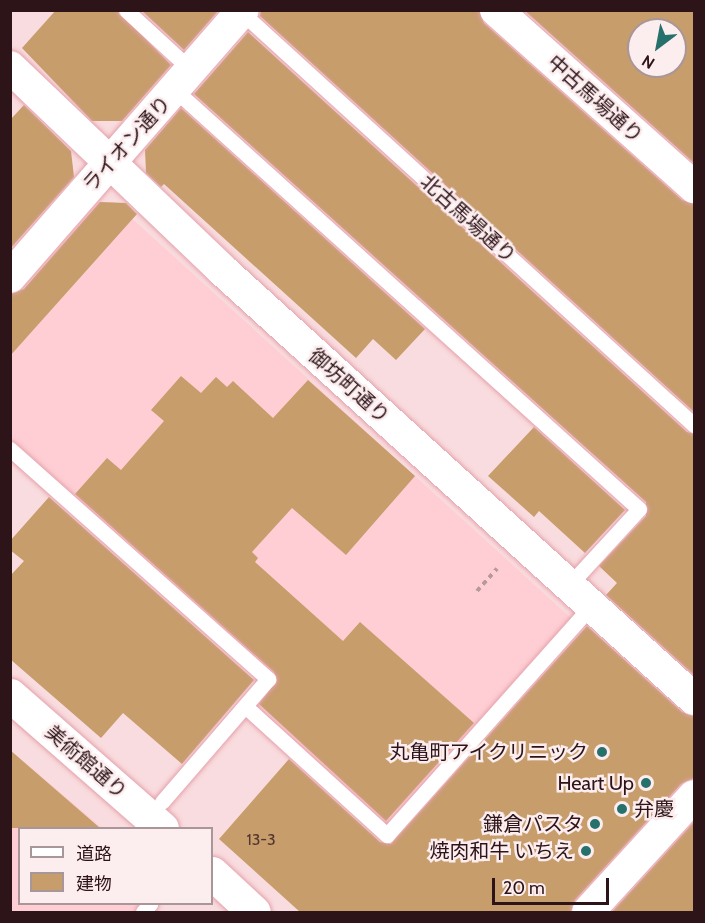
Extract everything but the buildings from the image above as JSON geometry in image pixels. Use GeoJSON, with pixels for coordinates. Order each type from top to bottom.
{"type":"FeatureCollection","features":[{"type":"Feature","properties":{"kind":"street","name":"中古馬場通り"},"geometry":{"type":"LineString","coordinates":[[496,10],[694,187]]}},
{"type":"Feature","properties":{"kind":"street","name":"ライオン通り"},"geometry":{"type":"LineString","coordinates":[[10,277],[183,81],[241,11]]}},
{"type":"Feature","properties":{"kind":"street","name":"御坊町通り"},"geometry":{"type":"LineString","coordinates":[[10,67],[110,163],[694,699]]}},
{"type":"Feature","properties":{"kind":"street","name":"美術館通り"},"geometry":{"type":"LineString","coordinates":[[10,695],[162,815]]}},
{"type":"Feature","properties":{"kind":"street"},"geometry":{"type":"LineString","coordinates":[[588,912],[694,796]]}},
{"type":"Feature","properties":{"kind":"street"},"geometry":{"type":"LineString","coordinates":[[213,874],[254,912]]}},
{"type":"Feature","properties":{"kind":"lane"},"geometry":{"type":"LineString","coordinates":[[126,10],[183,81],[639,509],[569,585]]}},
{"type":"Feature","properties":{"kind":"lane","name":"北古馬場通り"},"geometry":{"type":"LineString","coordinates":[[241,11],[694,426]]}},
{"type":"Feature","properties":{"kind":"lane"},"geometry":{"type":"LineString","coordinates":[[10,449],[268,679],[162,815]]}},
{"type":"Feature","properties":{"kind":"lane"},"geometry":{"type":"LineString","coordinates":[[245,706],[387,835],[591,606]]}},
{"type":"Feature","properties":{"kind":"path"},"geometry":{"type":"LineString","coordinates":[[477,591],[502,563]]}},
{"type":"Feature","properties":{"kind":"shaded area"},"geometry":{"type":"Polygon","coordinates":[[[98,202],[114,202],[572,619],[388,826],[253,707],[278,679],[11,440],[11,300],[98,202]]]}},
{"type":"Feature","properties":{"kind":"shaded area"},"geometry":{"type":"Polygon","coordinates":[[[10,750],[101,827],[18,827],[18,905],[143,905],[136,912],[11,912],[10,750]]]}},
{"type":"Feature","properties":{"kind":"place","name":"丸亀町アイクリニック"},"geometry":{"type":"Point","coordinates":[602,752]}},
{"type":"Feature","properties":{"kind":"place","name":"Heart Up"},"geometry":{"type":"Point","coordinates":[646,783]}},
{"type":"Feature","properties":{"kind":"place","name":"弁慶"},"geometry":{"type":"Point","coordinates":[622,809]}},
{"type":"Feature","properties":{"kind":"place","name":"鎌倉パスタ"},"geometry":{"type":"Point","coordinates":[595,824]}},
{"type":"Feature","properties":{"kind":"place","name":"焼肉和牛 いちえ"},"geometry":{"type":"Point","coordinates":[586,851]}}]}
